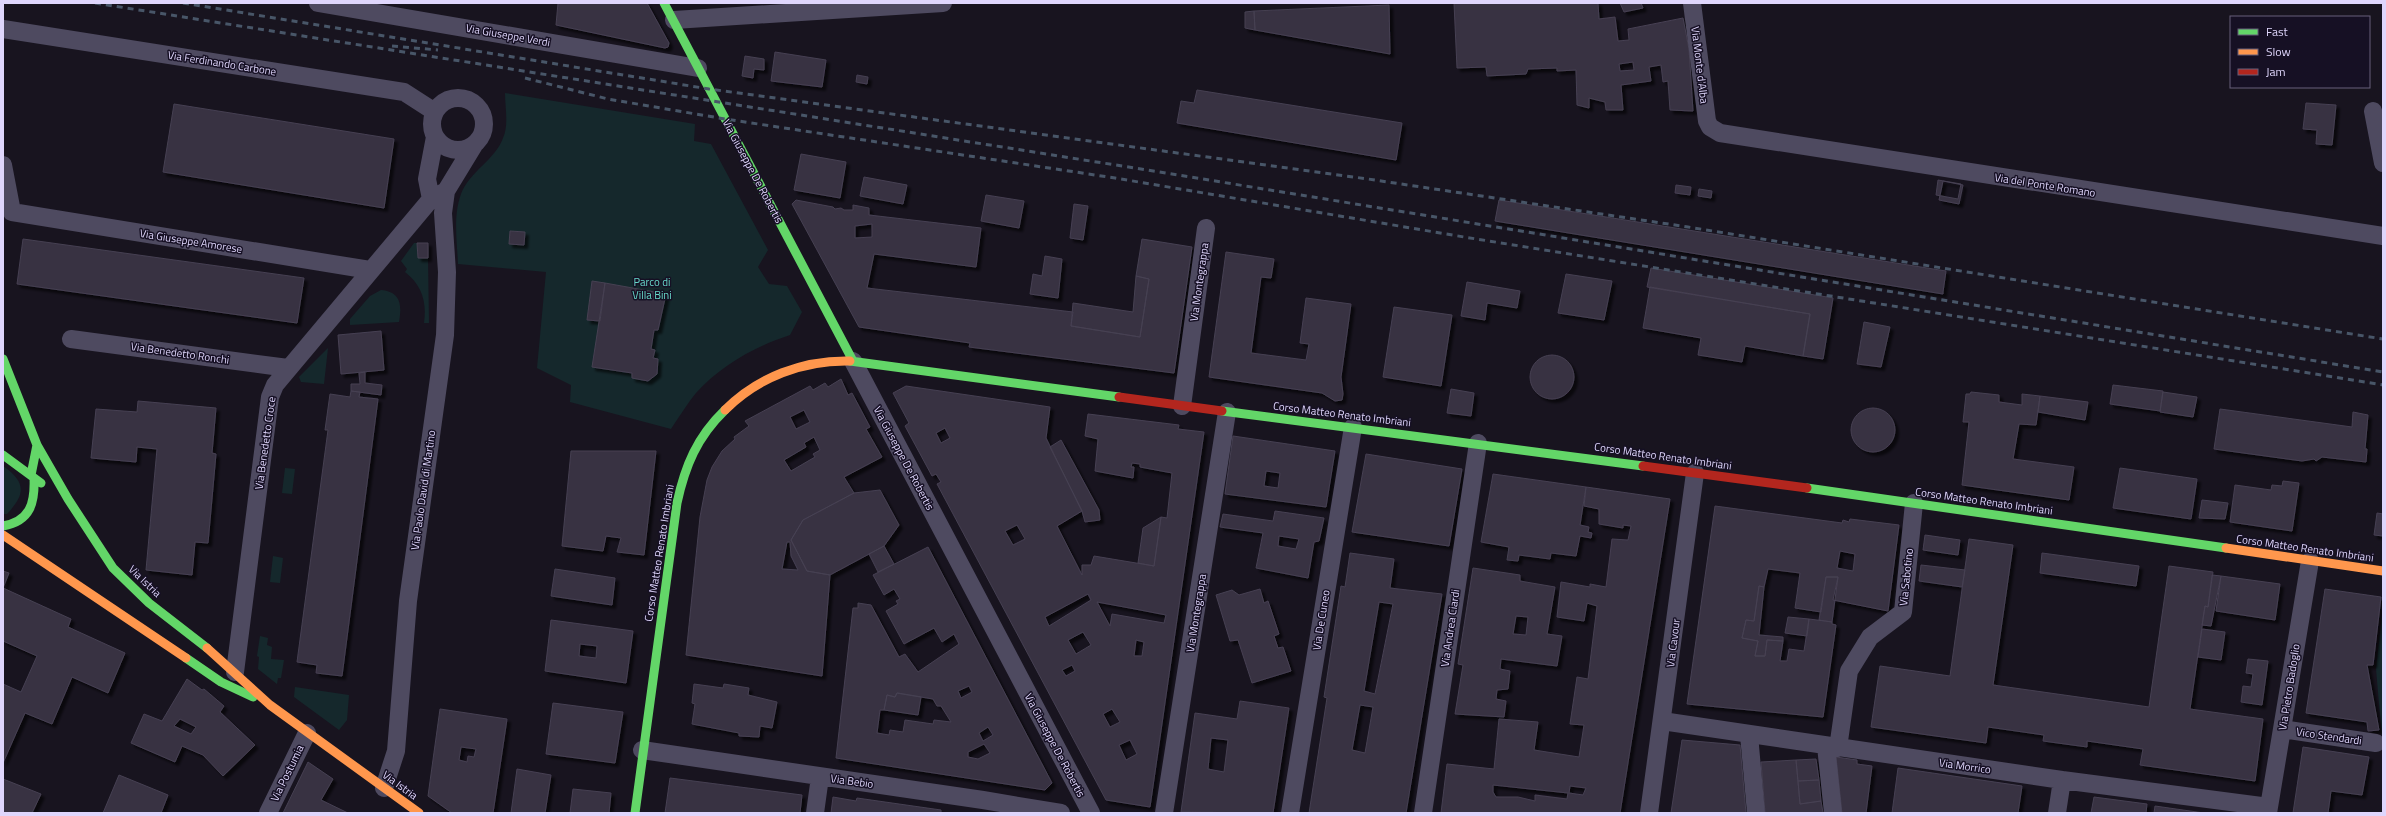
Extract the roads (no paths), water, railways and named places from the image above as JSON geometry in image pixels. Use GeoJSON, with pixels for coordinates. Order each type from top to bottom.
{"type":"FeatureCollection","features":[{"type":"Feature","properties":{"kind":"street","name":"Via Giuseppe Verdi"},"geometry":{"type":"LineString","coordinates":[[318,3],[698,68]]}},
{"type":"Feature","properties":{"kind":"street","name":"Via Giuseppe De Robertis"},"geometry":{"type":"LineString","coordinates":[[664,3],[1091,813]]}},
{"type":"Feature","properties":{"kind":"street"},"geometry":{"type":"LineString","coordinates":[[674,20],[943,3]]}},
{"type":"Feature","properties":{"kind":"street","name":"Via Monte d'Alba"},"geometry":{"type":"LineString","coordinates":[[1692,3],[1706,116],[1710,127]]}},
{"type":"Feature","properties":{"kind":"street","name":"Via Ferdinando Carbone"},"geometry":{"type":"LineString","coordinates":[[3,28],[404,92],[435,112]]}},
{"type":"Feature","properties":{"kind":"street"},"geometry":{"type":"LineString","coordinates":[[461,98],[473,102],[483,115],[485,123],[484,132],[438,195],[428,179],[435,137],[432,120],[435,112],[440,105],[448,100],[461,98]]}},
{"type":"Feature","properties":{"kind":"street"},"geometry":{"type":"LineString","coordinates":[[2373,111],[2382,160]]}},
{"type":"Feature","properties":{"kind":"street","name":"Via del Ponte Romano"},"geometry":{"type":"LineString","coordinates":[[1710,127],[1720,134],[1726,135],[2383,236]]}},
{"type":"Feature","properties":{"kind":"street"},"geometry":{"type":"LineString","coordinates":[[435,137],[449,149],[457,151],[474,145]]}},
{"type":"Feature","properties":{"kind":"street","name":"Via Giuseppe Amorese"},"geometry":{"type":"LineString","coordinates":[[3,165],[12,212],[370,270]]}},
{"type":"Feature","properties":{"kind":"street","name":"Via Benedetto Croce"},"geometry":{"type":"LineString","coordinates":[[235,672],[270,397],[275,385],[370,270],[438,195]]}},
{"type":"Feature","properties":{"kind":"street","name":"Via Paolo David di Martino"},"geometry":{"type":"LineString","coordinates":[[384,788],[396,751],[408,601],[445,335],[447,272],[443,213],[438,195]]}},
{"type":"Feature","properties":{"kind":"street","name":"Via Montegrappa"},"geometry":{"type":"LineString","coordinates":[[1182,406],[1206,228]]}},
{"type":"Feature","properties":{"kind":"street","name":"Via Benedetto Ronchi"},"geometry":{"type":"LineString","coordinates":[[71,339],[288,368]]}},
{"type":"Feature","properties":{"kind":"street","name":"Via Istria"},"geometry":{"type":"LineString","coordinates":[[3,359],[37,445],[68,499],[113,568],[149,603],[235,672],[270,705],[419,813]]}},
{"type":"Feature","properties":{"kind":"street","name":"Corso Matteo Renato Imbriani"},"geometry":{"type":"LineString","coordinates":[[635,813],[642,750],[677,503],[684,474],[692,453],[708,426],[734,400],[763,380],[793,368],[824,361],[853,361],[1227,412],[1478,443],[1914,503],[2383,571]]}},
{"type":"Feature","properties":{"kind":"street","name":"Via Montegrappa"},"geometry":{"type":"LineString","coordinates":[[1164,813],[1227,412]]}},
{"type":"Feature","properties":{"kind":"street","name":"Via De Cuneo"},"geometry":{"type":"LineString","coordinates":[[1290,813],[1353,427]]}},
{"type":"Feature","properties":{"kind":"street","name":"Via Andrea Ciardi"},"geometry":{"type":"LineString","coordinates":[[1423,813],[1478,443]]}},
{"type":"Feature","properties":{"kind":"street"},"geometry":{"type":"LineString","coordinates":[[3,526],[9,526],[26,515],[35,500],[33,477],[37,445]]}},
{"type":"Feature","properties":{"kind":"street"},"geometry":{"type":"LineString","coordinates":[[3,455],[33,477],[68,499]]}},
{"type":"Feature","properties":{"kind":"street","name":"Via Cavour"},"geometry":{"type":"LineString","coordinates":[[1649,813],[1695,473]]}},
{"type":"Feature","properties":{"kind":"street","name":"Via Sabotino"},"geometry":{"type":"LineString","coordinates":[[1833,813],[1832,747],[1849,671],[1870,637],[1903,612],[1914,503]]}},
{"type":"Feature","properties":{"kind":"street","name":"Via Istria"},"geometry":{"type":"LineString","coordinates":[[3,535],[221,682],[270,705]]}},
{"type":"Feature","properties":{"kind":"street","name":"Via Pietro Badoglio"},"geometry":{"type":"LineString","coordinates":[[2269,810],[2310,561]]}},
{"type":"Feature","properties":{"kind":"street","name":"Via Morrico"},"geometry":{"type":"LineString","coordinates":[[1662,722],[2269,810]]}},
{"type":"Feature","properties":{"kind":"street","name":"Vico Stendardi"},"geometry":{"type":"LineString","coordinates":[[2282,729],[2376,743]]}},
{"type":"Feature","properties":{"kind":"street","name":"Via Postumia"},"geometry":{"type":"LineString","coordinates":[[268,813],[307,733]]}},
{"type":"Feature","properties":{"kind":"street"},"geometry":{"type":"LineString","coordinates":[[1749,735],[1756,813]]}},
{"type":"Feature","properties":{"kind":"street","name":"Via Bebio"},"geometry":{"type":"LineString","coordinates":[[642,750],[820,777],[982,806],[1061,813]]}},
{"type":"Feature","properties":{"kind":"street"},"geometry":{"type":"LineString","coordinates":[[815,813],[820,777]]}},
{"type":"Feature","properties":{"kind":"street"},"geometry":{"type":"LineString","coordinates":[[2057,813],[2062,780]]}},
{"type":"Feature","properties":{"kind":"railway"},"geometry":{"type":"LineString","coordinates":[[95,3],[1166,173],[2383,372]]}},
{"type":"Feature","properties":{"kind":"railway"},"geometry":{"type":"LineString","coordinates":[[183,3],[709,89],[1368,179],[1688,227],[2383,339]]}},
{"type":"Feature","properties":{"kind":"railway"},"geometry":{"type":"LineString","coordinates":[[392,46],[438,50]]}},
{"type":"Feature","properties":{"kind":"railway"},"geometry":{"type":"LineString","coordinates":[[525,78],[608,99],[725,119],[1115,178],[1464,237],[2383,385]]}},
{"type":"Feature","properties":{"kind":"park label","name":"Parco di Villa Bini"},"geometry":{"type":"Point","coordinates":[652,288]}}]}
